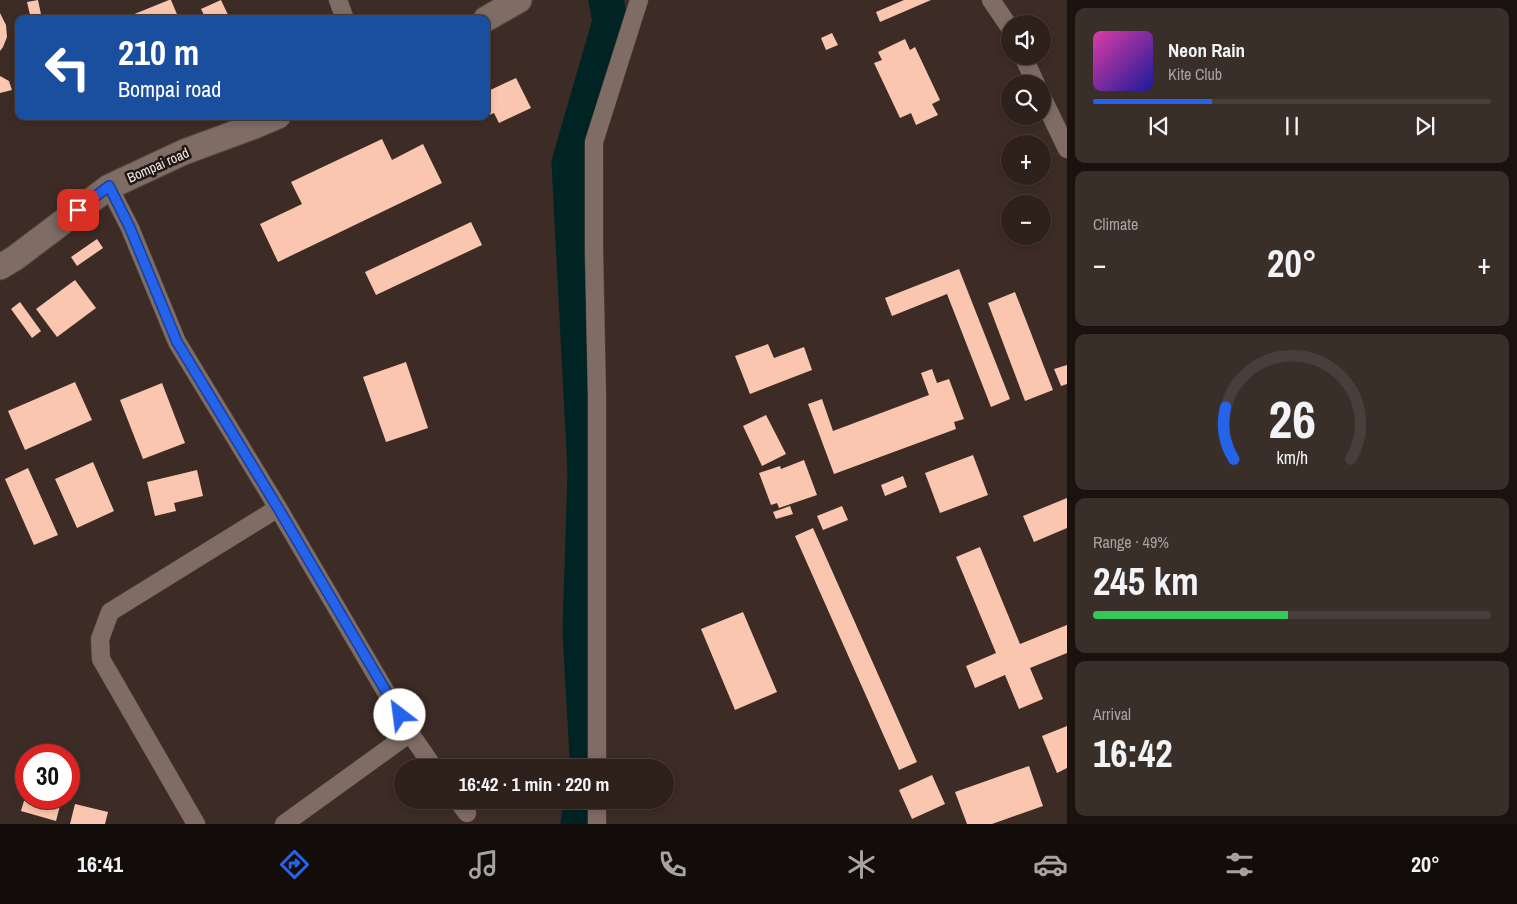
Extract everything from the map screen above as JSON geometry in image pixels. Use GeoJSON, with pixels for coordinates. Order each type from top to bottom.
{"type":"FeatureCollection","features":[{"type":"Feature","properties":{"kind":"street"},"geometry":{"type":"LineString","coordinates":[[338,0],[343,15]]}},
{"type":"Feature","properties":{"kind":"street"},"geometry":{"type":"LineString","coordinates":[[490,17],[519,0]]}},
{"type":"Feature","properties":{"kind":"street"},"geometry":{"type":"LineString","coordinates":[[597,759],[598,397],[594,251],[594,142],[638,0]]}},
{"type":"Feature","properties":{"kind":"street"},"geometry":{"type":"LineString","coordinates":[[991,0],[1001,15]]}},
{"type":"Feature","properties":{"kind":"street"},"geometry":{"type":"LineString","coordinates":[[1051,116],[1067,149]]}},
{"type":"Feature","properties":{"kind":"street","name":"Bompai road"},"geometry":{"type":"LineString","coordinates":[[0,267],[15,258],[109,186],[184,152],[269,120]]}},
{"type":"Feature","properties":{"kind":"street"},"geometry":{"type":"LineString","coordinates":[[109,186],[130,228],[177,342],[278,508],[410,733],[428,759]]}},
{"type":"Feature","properties":{"kind":"street"},"geometry":{"type":"LineString","coordinates":[[196,824],[101,659],[100,639],[110,612],[278,508]]}},
{"type":"Feature","properties":{"kind":"street"},"geometry":{"type":"LineString","coordinates":[[284,824],[410,733]]}},
{"type":"Feature","properties":{"kind":"street"},"geometry":{"type":"LineString","coordinates":[[597,809],[597,824]]}},
{"type":"Feature","properties":{"kind":"building"},"geometry":{"type":"Polygon","coordinates":[[[38,0],[41,15],[30,15],[27,2],[38,0]]]}},
{"type":"Feature","properties":{"kind":"building"},"geometry":{"type":"Polygon","coordinates":[[[171,0],[177,15],[132,15],[171,0]]]}},
{"type":"Feature","properties":{"kind":"building"},"geometry":{"type":"Polygon","coordinates":[[[221,0],[228,15],[204,15],[201,9],[221,0]]]}},
{"type":"Feature","properties":{"kind":"building"},"geometry":{"type":"Polygon","coordinates":[[[904,0],[931,0],[880,22],[876,12],[904,0]]]}},
{"type":"Feature","properties":{"kind":"building"},"geometry":{"type":"Polygon","coordinates":[[[0,13],[6,25],[7,37],[0,51],[0,13]]]}},
{"type":"Feature","properties":{"kind":"building"},"geometry":{"type":"Polygon","coordinates":[[[832,33],[838,45],[826,50],[821,38],[832,33]]]}},
{"type":"Feature","properties":{"kind":"building"},"geometry":{"type":"Polygon","coordinates":[[[905,39],[910,50],[915,47],[940,100],[932,104],[938,115],[916,125],[911,113],[900,118],[874,63],[882,60],[878,52],[905,39]]]}},
{"type":"Feature","properties":{"kind":"building"},"geometry":{"type":"Polygon","coordinates":[[[0,76],[9,81],[12,90],[0,93],[0,76]]]}},
{"type":"Feature","properties":{"kind":"building"},"geometry":{"type":"Polygon","coordinates":[[[516,78],[531,108],[499,123],[494,113],[490,115],[490,90],[516,78]]]}},
{"type":"Feature","properties":{"kind":"building"},"geometry":{"type":"Polygon","coordinates":[[[382,139],[392,160],[423,144],[442,183],[278,262],[260,224],[302,204],[291,182],[382,139]]]}},
{"type":"Feature","properties":{"kind":"building"},"geometry":{"type":"Polygon","coordinates":[[[471,222],[482,245],[376,295],[365,272],[471,222]]]}},
{"type":"Feature","properties":{"kind":"building"},"geometry":{"type":"Polygon","coordinates":[[[97,239],[103,248],[77,266],[71,257],[97,239]]]}},
{"type":"Feature","properties":{"kind":"building"},"geometry":{"type":"Polygon","coordinates":[[[959,269],[1010,399],[991,407],[947,294],[892,316],[885,298],[959,269]]]}},
{"type":"Feature","properties":{"kind":"building"},"geometry":{"type":"Polygon","coordinates":[[[75,280],[96,308],[57,337],[36,309],[75,280]]]}},
{"type":"Feature","properties":{"kind":"building"},"geometry":{"type":"Polygon","coordinates":[[[1015,292],[1053,390],[1025,401],[988,303],[1015,292]]]}},
{"type":"Feature","properties":{"kind":"building"},"geometry":{"type":"Polygon","coordinates":[[[20,302],[41,331],[32,338],[11,309],[20,302]]]}},
{"type":"Feature","properties":{"kind":"building"},"geometry":{"type":"Polygon","coordinates":[[[768,344],[774,358],[804,347],[812,370],[750,394],[735,356],[768,344]]]}},
{"type":"Feature","properties":{"kind":"building"},"geometry":{"type":"Polygon","coordinates":[[[406,362],[428,428],[386,442],[363,377],[406,362]]]}},
{"type":"Feature","properties":{"kind":"building"},"geometry":{"type":"Polygon","coordinates":[[[1067,365],[1067,384],[1061,386],[1054,369],[1067,365]]]}},
{"type":"Feature","properties":{"kind":"building"},"geometry":{"type":"Polygon","coordinates":[[[932,369],[937,383],[949,379],[964,419],[954,422],[956,429],[834,474],[808,404],[822,399],[833,431],[929,395],[921,373],[932,369]]]}},
{"type":"Feature","properties":{"kind":"building"},"geometry":{"type":"Polygon","coordinates":[[[75,382],[92,420],[25,450],[8,411],[75,382]]]}},
{"type":"Feature","properties":{"kind":"building"},"geometry":{"type":"Polygon","coordinates":[[[162,383],[185,443],[143,459],[120,400],[162,383]]]}},
{"type":"Feature","properties":{"kind":"building"},"geometry":{"type":"Polygon","coordinates":[[[766,415],[786,454],[762,466],[743,426],[766,415]]]}},
{"type":"Feature","properties":{"kind":"building"},"geometry":{"type":"Polygon","coordinates":[[[973,455],[988,495],[940,513],[925,473],[973,455]]]}},
{"type":"Feature","properties":{"kind":"building"},"geometry":{"type":"Polygon","coordinates":[[[804,460],[817,495],[779,508],[777,503],[771,505],[759,473],[780,466],[781,469],[804,460]]]}},
{"type":"Feature","properties":{"kind":"building"},"geometry":{"type":"Polygon","coordinates":[[[93,462],[114,511],[77,528],[55,479],[93,462]]]}},
{"type":"Feature","properties":{"kind":"building"},"geometry":{"type":"Polygon","coordinates":[[[28,468],[58,535],[34,545],[5,479],[28,468]]]}},
{"type":"Feature","properties":{"kind":"building"},"geometry":{"type":"Polygon","coordinates":[[[197,470],[203,496],[174,503],[176,511],[155,516],[147,482],[197,470]]]}},
{"type":"Feature","properties":{"kind":"building"},"geometry":{"type":"Polygon","coordinates":[[[903,476],[907,487],[885,496],[881,485],[903,476]]]}},
{"type":"Feature","properties":{"kind":"building"},"geometry":{"type":"Polygon","coordinates":[[[1067,498],[1067,528],[1034,542],[1023,516],[1067,498]]]}},
{"type":"Feature","properties":{"kind":"building"},"geometry":{"type":"Polygon","coordinates":[[[790,506],[793,514],[776,519],[773,512],[790,506]]]}},
{"type":"Feature","properties":{"kind":"building"},"geometry":{"type":"Polygon","coordinates":[[[842,506],[848,520],[823,530],[817,516],[842,506]]]}},
{"type":"Feature","properties":{"kind":"building"},"geometry":{"type":"Polygon","coordinates":[[[813,528],[917,762],[899,770],[795,536],[813,528]]]}},
{"type":"Feature","properties":{"kind":"building"},"geometry":{"type":"Polygon","coordinates":[[[980,547],[1020,644],[1067,625],[1067,653],[1030,668],[1043,699],[1019,709],[1005,675],[975,688],[966,666],[996,653],[956,557],[980,547]]]}},
{"type":"Feature","properties":{"kind":"building"},"geometry":{"type":"Polygon","coordinates":[[[743,612],[777,692],[735,710],[701,629],[743,612]]]}},
{"type":"Feature","properties":{"kind":"building"},"geometry":{"type":"Polygon","coordinates":[[[1067,726],[1067,768],[1057,773],[1042,736],[1067,726]]]}},
{"type":"Feature","properties":{"kind":"building"},"geometry":{"type":"Polygon","coordinates":[[[1029,766],[1043,806],[992,824],[967,824],[955,792],[1029,766]]]}},
{"type":"Feature","properties":{"kind":"building"},"geometry":{"type":"Polygon","coordinates":[[[932,775],[945,804],[912,819],[899,790],[932,775]]]}},
{"type":"Feature","properties":{"kind":"building"},"geometry":{"type":"Polygon","coordinates":[[[80,805],[108,812],[105,824],[70,824],[74,809],[80,809],[80,805]]]}},
{"type":"Feature","properties":{"kind":"building"},"geometry":{"type":"Polygon","coordinates":[[[22,809],[59,809],[56,821],[21,811],[22,809]]]}},
{"type":"Feature","properties":{"kind":"waterway"},"geometry":{"type":"LineString","coordinates":[[587,759],[580,632],[585,471],[569,163],[610,21],[606,0]]}},
{"type":"Feature","properties":{"kind":"waterway"},"geometry":{"type":"LineString","coordinates":[[578,824],[580,809]]}},
{"type":"Feature","properties":{"kind":"route"},"geometry":{"type":"LineString","coordinates":[[78,210],[109,186],[130,228],[177,342],[278,508],[400,715]]}}]}
